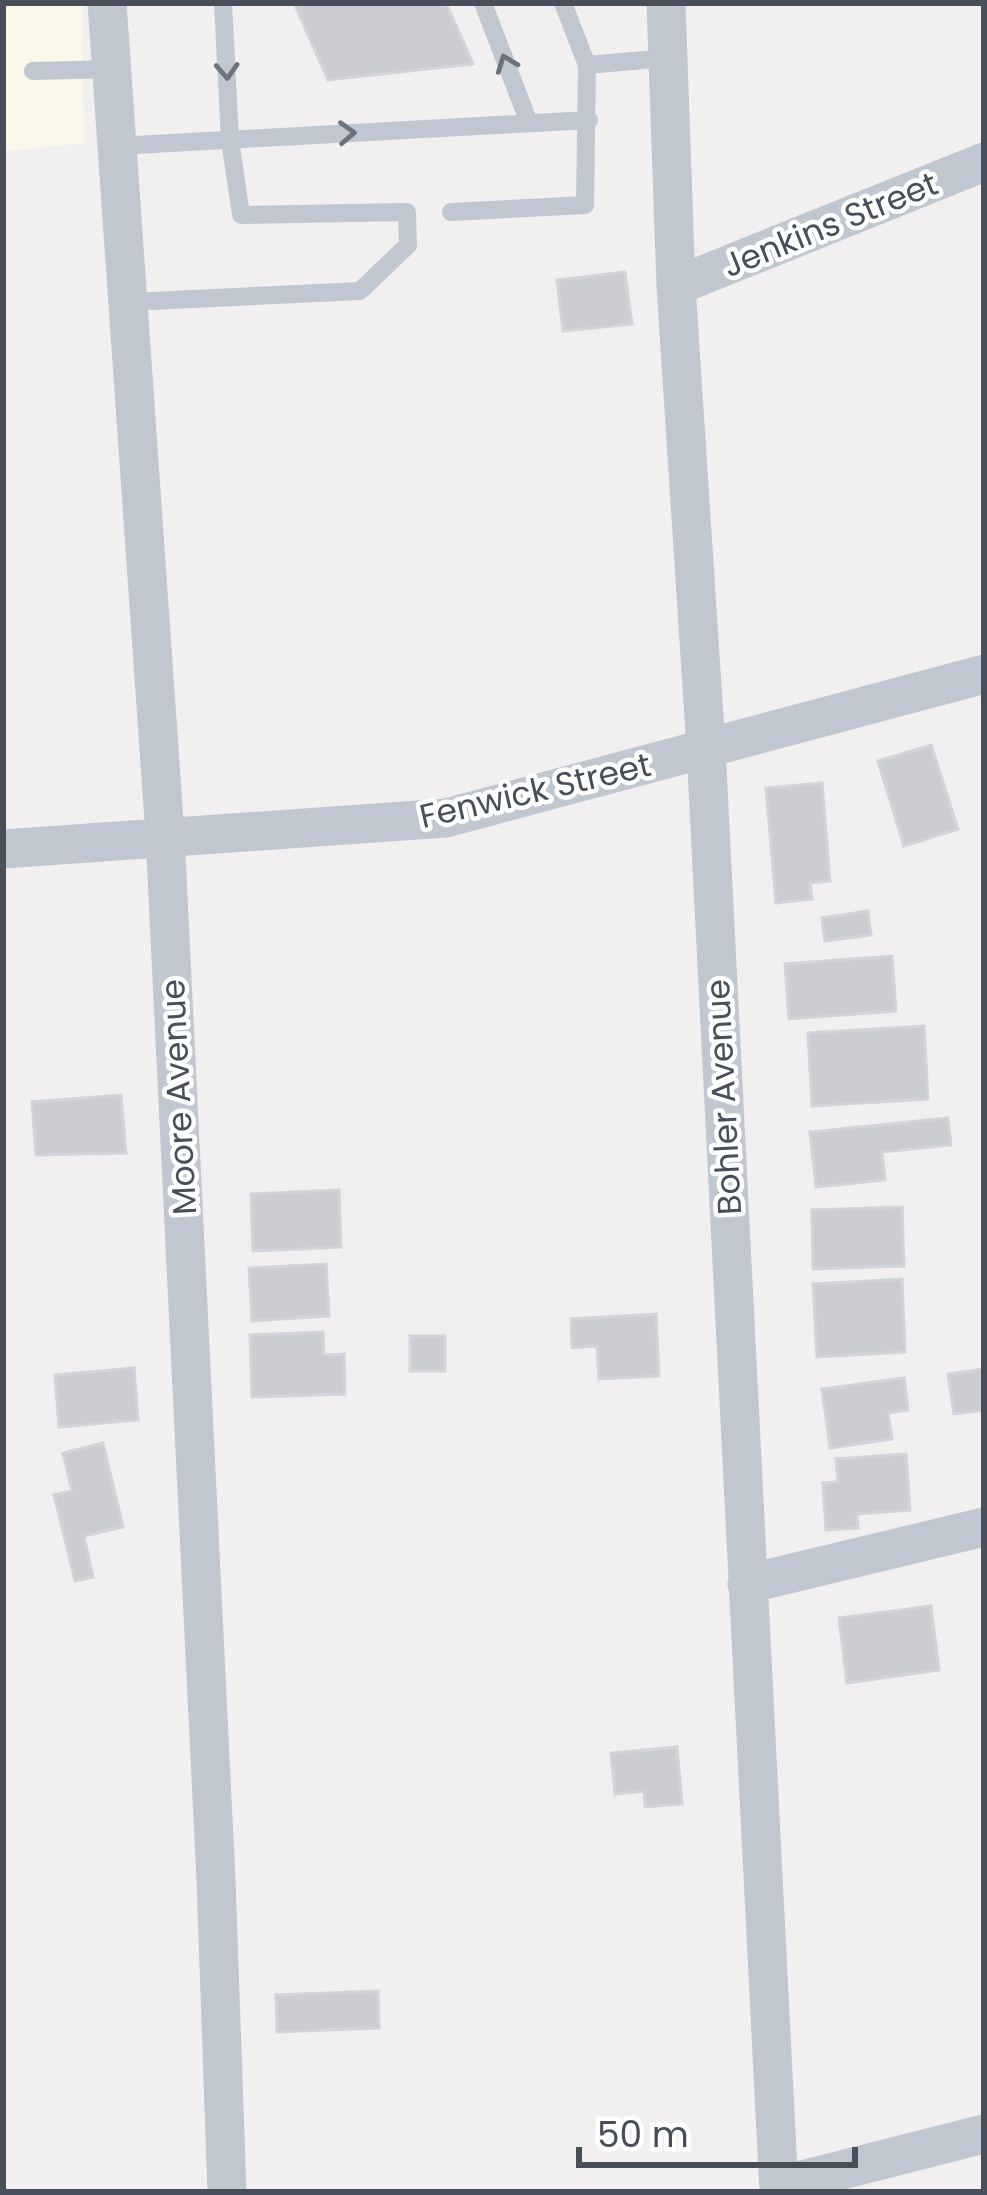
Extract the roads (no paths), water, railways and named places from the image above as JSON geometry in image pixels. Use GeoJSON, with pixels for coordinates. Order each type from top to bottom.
{"type":"FeatureCollection","features":[{"type":"Feature","properties":{"kind":"street","name":"Moore Avenue"},"geometry":{"type":"LineString","coordinates":[[107,3],[165,835],[216,1880],[226,2192]]}},
{"type":"Feature","properties":{"kind":"street","name":"Bohler Avenue"},"geometry":{"type":"LineString","coordinates":[[666,3],[676,286],[706,748],[779,2189]]}},
{"type":"Feature","properties":{"kind":"street","name":"Jenkins Street"},"geometry":{"type":"LineString","coordinates":[[676,286],[984,162]]}},
{"type":"Feature","properties":{"kind":"street","name":"Fenwick Street"},"geometry":{"type":"LineString","coordinates":[[3,849],[446,818],[984,674]]}},
{"type":"Feature","properties":{"kind":"street"},"geometry":{"type":"LineString","coordinates":[[747,1584],[984,1527]]}},
{"type":"Feature","properties":{"kind":"street"},"geometry":{"type":"LineString","coordinates":[[779,2189],[984,2134]]}},
{"type":"Feature","properties":{"kind":"lane"},"geometry":{"type":"LineString","coordinates":[[130,302],[360,291],[408,245],[407,212],[241,215],[230,140],[223,3]]}},
{"type":"Feature","properties":{"kind":"lane"},"geometry":{"type":"LineString","coordinates":[[484,3],[529,123]]}},
{"type":"Feature","properties":{"kind":"lane"},"geometry":{"type":"LineString","coordinates":[[451,212],[585,205],[587,65],[563,3]]}},
{"type":"Feature","properties":{"kind":"lane"},"geometry":{"type":"LineString","coordinates":[[587,65],[668,58]]}},
{"type":"Feature","properties":{"kind":"lane"},"geometry":{"type":"LineString","coordinates":[[33,71],[112,69]]}},
{"type":"Feature","properties":{"kind":"lane"},"geometry":{"type":"LineString","coordinates":[[117,146],[589,120]]}}]}
